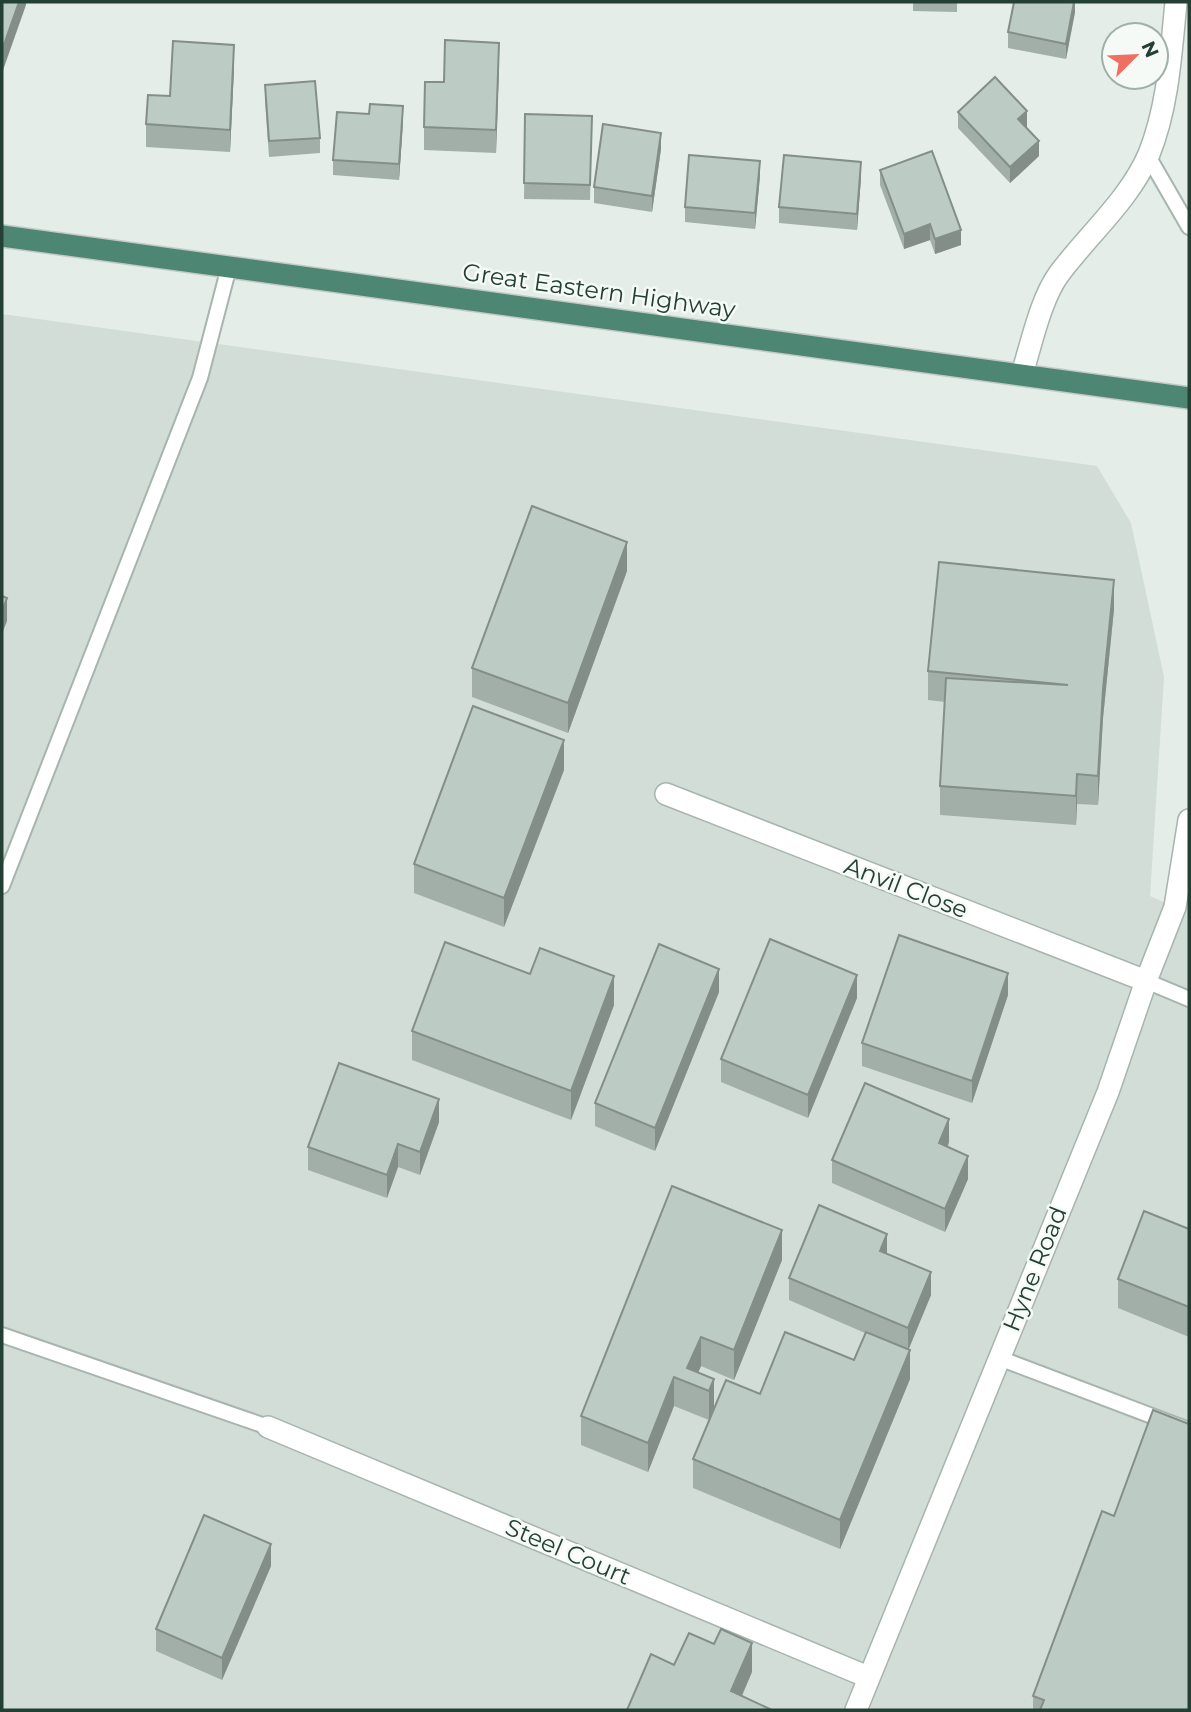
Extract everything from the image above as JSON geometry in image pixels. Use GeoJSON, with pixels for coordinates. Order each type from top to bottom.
{"type":"FeatureCollection","features":[{"type":"Feature","properties":{"kind":"highway","name":"Great Eastern Highway"},"geometry":{"type":"LineString","coordinates":[[2,236],[1189,398]]}},
{"type":"Feature","properties":{"kind":"street"},"geometry":{"type":"LineString","coordinates":[[1022,374],[1040,316],[1057,276],[1089,240],[1148,156],[1163,110],[1176,2]]}},
{"type":"Feature","properties":{"kind":"street","name":"Anvil Close"},"geometry":{"type":"LineString","coordinates":[[666,794],[1146,981]]}},
{"type":"Feature","properties":{"kind":"street","name":"Hyne Road"},"geometry":{"type":"LineString","coordinates":[[856,1710],[1108,1092],[1175,907],[1189,820]]}},
{"type":"Feature","properties":{"kind":"street","name":"Steel Court"},"geometry":{"type":"LineString","coordinates":[[268,1427],[868,1678]]}},
{"type":"Feature","properties":{"kind":"lane"},"geometry":{"type":"LineString","coordinates":[[1148,156],[1189,227]]}},
{"type":"Feature","properties":{"kind":"lane"},"geometry":{"type":"LineString","coordinates":[[2,886],[200,378],[229,267]]}},
{"type":"Feature","properties":{"kind":"lane"},"geometry":{"type":"LineString","coordinates":[[1146,981],[1189,999]]}},
{"type":"Feature","properties":{"kind":"lane"},"geometry":{"type":"LineString","coordinates":[[2,1335],[268,1427]]}},
{"type":"Feature","properties":{"kind":"lane"},"geometry":{"type":"LineString","coordinates":[[999,1358],[1189,1430]]}},
{"type":"Feature","properties":{"kind":"shaded area"},"geometry":{"type":"Polygon","coordinates":[[[2,314],[1097,466],[1131,523],[1164,677],[1150,896],[1175,907],[1189,902],[1189,1710],[2,1710],[2,314]]]}},
{"type":"Feature","properties":{"kind":"building"},"geometry":{"type":"Polygon","coordinates":[[[2,2],[19,2],[2,50],[2,2]]]}},
{"type":"Feature","properties":{"kind":"building"},"geometry":{"type":"Polygon","coordinates":[[[1014,2],[1074,2],[1066,44],[1008,32],[1014,2]]]}},
{"type":"Feature","properties":{"kind":"building"},"geometry":{"type":"Polygon","coordinates":[[[445,40],[499,43],[496,130],[424,127],[425,82],[444,82],[445,40]]]}},
{"type":"Feature","properties":{"kind":"building"},"geometry":{"type":"Polygon","coordinates":[[[173,41],[234,45],[230,130],[146,124],[148,95],[170,96],[173,41]]]}},
{"type":"Feature","properties":{"kind":"building"},"geometry":{"type":"Polygon","coordinates":[[[995,77],[1027,111],[1018,119],[1039,141],[1010,167],[958,112],[995,77]]]}},
{"type":"Feature","properties":{"kind":"building"},"geometry":{"type":"Polygon","coordinates":[[[315,81],[320,138],[269,141],[265,85],[315,81]]]}},
{"type":"Feature","properties":{"kind":"building"},"geometry":{"type":"Polygon","coordinates":[[[370,104],[403,106],[399,164],[333,160],[337,112],[369,114],[370,104]]]}},
{"type":"Feature","properties":{"kind":"building"},"geometry":{"type":"Polygon","coordinates":[[[525,114],[592,116],[590,185],[524,183],[525,114]]]}},
{"type":"Feature","properties":{"kind":"building"},"geometry":{"type":"Polygon","coordinates":[[[603,124],[661,133],[652,196],[594,187],[603,124]]]}},
{"type":"Feature","properties":{"kind":"building"},"geometry":{"type":"Polygon","coordinates":[[[932,151],[961,230],[935,239],[930,224],[904,234],[880,170],[932,151]]]}},
{"type":"Feature","properties":{"kind":"building"},"geometry":{"type":"Polygon","coordinates":[[[689,155],[760,161],[755,213],[685,207],[689,155]]]}},
{"type":"Feature","properties":{"kind":"building"},"geometry":{"type":"Polygon","coordinates":[[[784,155],[861,162],[857,214],[779,207],[784,155]]]}},
{"type":"Feature","properties":{"kind":"building"},"geometry":{"type":"Polygon","coordinates":[[[532,506],[627,542],[568,703],[472,668],[532,506]]]}},
{"type":"Feature","properties":{"kind":"building"},"geometry":{"type":"Polygon","coordinates":[[[939,562],[1114,580],[1098,776],[1077,774],[1076,796],[940,786],[946,678],[1068,685],[928,671],[939,562]]]}},
{"type":"Feature","properties":{"kind":"building"},"geometry":{"type":"Polygon","coordinates":[[[2,596],[7,598],[2,611],[2,596]]]}},
{"type":"Feature","properties":{"kind":"building"},"geometry":{"type":"Polygon","coordinates":[[[473,706],[564,740],[504,898],[414,864],[473,706]]]}},
{"type":"Feature","properties":{"kind":"building"},"geometry":{"type":"Polygon","coordinates":[[[899,935],[1008,973],[972,1081],[862,1043],[899,935]]]}},
{"type":"Feature","properties":{"kind":"building"},"geometry":{"type":"Polygon","coordinates":[[[770,939],[857,975],[808,1095],[721,1059],[770,939]]]}},
{"type":"Feature","properties":{"kind":"building"},"geometry":{"type":"Polygon","coordinates":[[[445,942],[530,974],[540,948],[614,976],[571,1091],[412,1031],[445,942]]]}},
{"type":"Feature","properties":{"kind":"building"},"geometry":{"type":"Polygon","coordinates":[[[659,944],[719,969],[655,1128],[595,1103],[659,944]]]}},
{"type":"Feature","properties":{"kind":"building"},"geometry":{"type":"Polygon","coordinates":[[[339,1063],[439,1099],[420,1152],[398,1144],[387,1175],[308,1147],[339,1063]]]}},
{"type":"Feature","properties":{"kind":"building"},"geometry":{"type":"Polygon","coordinates":[[[865,1083],[949,1119],[939,1143],[968,1156],[945,1209],[832,1160],[865,1083]]]}},
{"type":"Feature","properties":{"kind":"building"},"geometry":{"type":"Polygon","coordinates":[[[672,1186],[782,1230],[734,1350],[701,1337],[687,1368],[714,1379],[709,1391],[674,1377],[648,1443],[581,1416],[672,1186]]]}},
{"type":"Feature","properties":{"kind":"building"},"geometry":{"type":"Polygon","coordinates":[[[819,1205],[887,1234],[880,1251],[931,1272],[908,1328],[789,1278],[819,1205]]]}},
{"type":"Feature","properties":{"kind":"building"},"geometry":{"type":"Polygon","coordinates":[[[1144,1211],[1189,1229],[1189,1307],[1118,1279],[1144,1211]]]}},
{"type":"Feature","properties":{"kind":"building"},"geometry":{"type":"Polygon","coordinates":[[[785,1332],[854,1360],[866,1332],[910,1350],[840,1520],[693,1459],[726,1380],[760,1394],[785,1332]]]}},
{"type":"Feature","properties":{"kind":"building"},"geometry":{"type":"Polygon","coordinates":[[[1153,1410],[1189,1424],[1189,1710],[1040,1710],[1044,1700],[1033,1696],[1102,1511],[1114,1516],[1153,1410]]]}},
{"type":"Feature","properties":{"kind":"building"},"geometry":{"type":"Polygon","coordinates":[[[204,1515],[271,1544],[222,1658],[156,1629],[204,1515]]]}},
{"type":"Feature","properties":{"kind":"building"},"geometry":{"type":"Polygon","coordinates":[[[721,1629],[752,1643],[731,1691],[769,1710],[627,1710],[651,1654],[674,1665],[689,1633],[714,1644],[721,1629]]]}}]}
